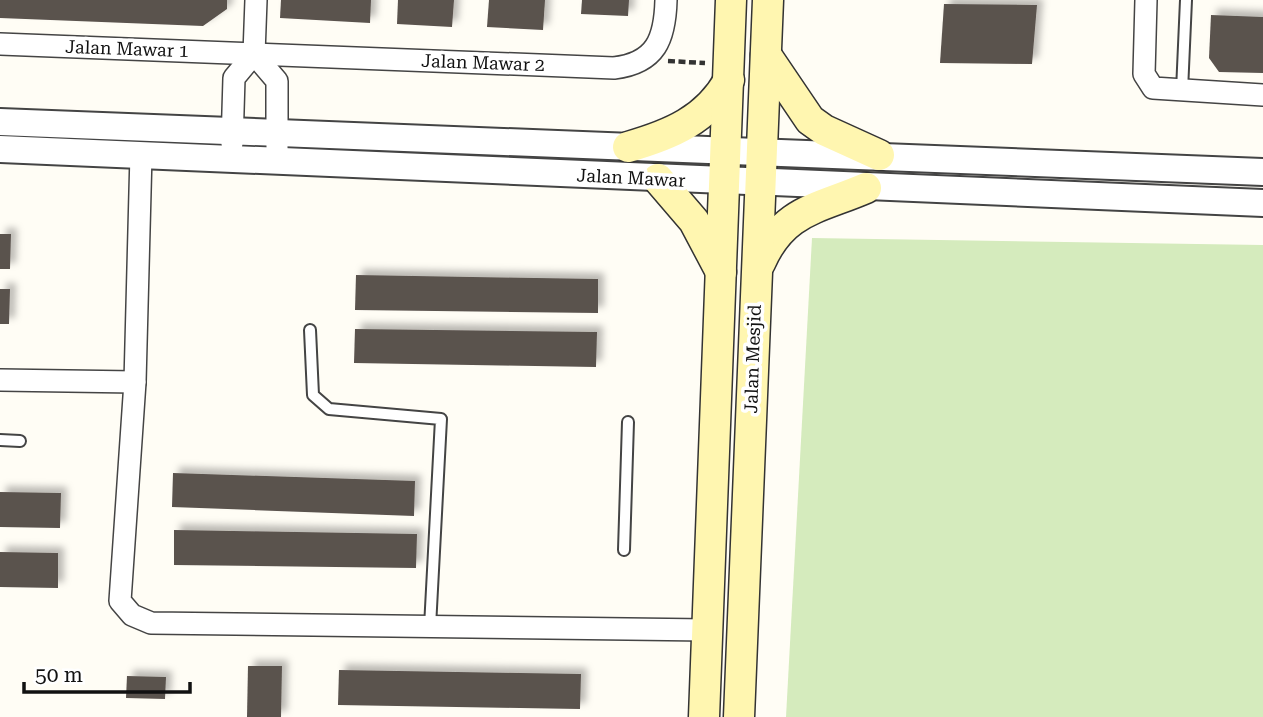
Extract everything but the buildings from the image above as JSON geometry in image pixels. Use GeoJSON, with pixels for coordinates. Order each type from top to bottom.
{"type":"FeatureCollection","features":[{"type":"Feature","properties":{"kind":"main road","name":"Jalan Mesjid"},"geometry":{"type":"LineString","coordinates":[[704,717],[731,0]]}},
{"type":"Feature","properties":{"kind":"main road","name":"Jalan Mesjid"},"geometry":{"type":"LineString","coordinates":[[739,717],[768,0]]}},
{"type":"Feature","properties":{"kind":"main road"},"geometry":{"type":"LineString","coordinates":[[766,55],[810,120],[824,130],[879,155]]}},
{"type":"Feature","properties":{"kind":"main road"},"geometry":{"type":"LineString","coordinates":[[628,147],[668,135],[702,115],[720,96],[729,72]]}},
{"type":"Feature","properties":{"kind":"main road"},"geometry":{"type":"LineString","coordinates":[[658,179],[694,220],[721,273]]}},
{"type":"Feature","properties":{"kind":"main road"},"geometry":{"type":"LineString","coordinates":[[756,296],[760,262],[774,235],[788,220],[866,188]]}},
{"type":"Feature","properties":{"kind":"street"},"geometry":{"type":"LineString","coordinates":[[231,160],[234,78],[254,54],[256,0]]}},
{"type":"Feature","properties":{"kind":"street"},"geometry":{"type":"LineString","coordinates":[[643,59],[655,48],[662,35],[666,0]]}},
{"type":"Feature","properties":{"kind":"street"},"geometry":{"type":"LineString","coordinates":[[1146,0],[1145,78],[1153,88],[1263,94]]}},
{"type":"Feature","properties":{"kind":"street","name":"Jalan Mawar 1"},"geometry":{"type":"LineString","coordinates":[[0,44],[254,54]]}},
{"type":"Feature","properties":{"kind":"street"},"geometry":{"type":"LineString","coordinates":[[254,54],[278,80],[277,161]]}},
{"type":"Feature","properties":{"kind":"street","name":"Jalan Mawar 2"},"geometry":{"type":"LineString","coordinates":[[254,54],[614,68],[629,66],[643,59]]}},
{"type":"Feature","properties":{"kind":"street","name":"Jalan Mawar"},"geometry":{"type":"LineString","coordinates":[[0,122],[1263,172]]}},
{"type":"Feature","properties":{"kind":"street","name":"Jalan Mawar"},"geometry":{"type":"LineString","coordinates":[[0,149],[1263,203]]}},
{"type":"Feature","properties":{"kind":"street"},"geometry":{"type":"LineString","coordinates":[[141,154],[135,382],[120,601],[132,615],[151,623],[707,630]]}},
{"type":"Feature","properties":{"kind":"street"},"geometry":{"type":"LineString","coordinates":[[0,380],[135,382]]}},
{"type":"Feature","properties":{"kind":"lane"},"geometry":{"type":"LineString","coordinates":[[1182,91],[1186,0]]}},
{"type":"Feature","properties":{"kind":"lane"},"geometry":{"type":"LineString","coordinates":[[310,330],[313,395],[329,409],[441,419],[430,627]]}},
{"type":"Feature","properties":{"kind":"lane"},"geometry":{"type":"LineString","coordinates":[[624,550],[628,422]]}},
{"type":"Feature","properties":{"kind":"lane"},"geometry":{"type":"LineString","coordinates":[[0,440],[20,441]]}},
{"type":"Feature","properties":{"kind":"path"},"geometry":{"type":"LineString","coordinates":[[643,59],[729,72]]}},
{"type":"Feature","properties":{"kind":"green space"},"geometry":{"type":"Polygon","coordinates":[[[812,238],[1263,245],[1263,717],[786,717],[812,238]]]}}]}
